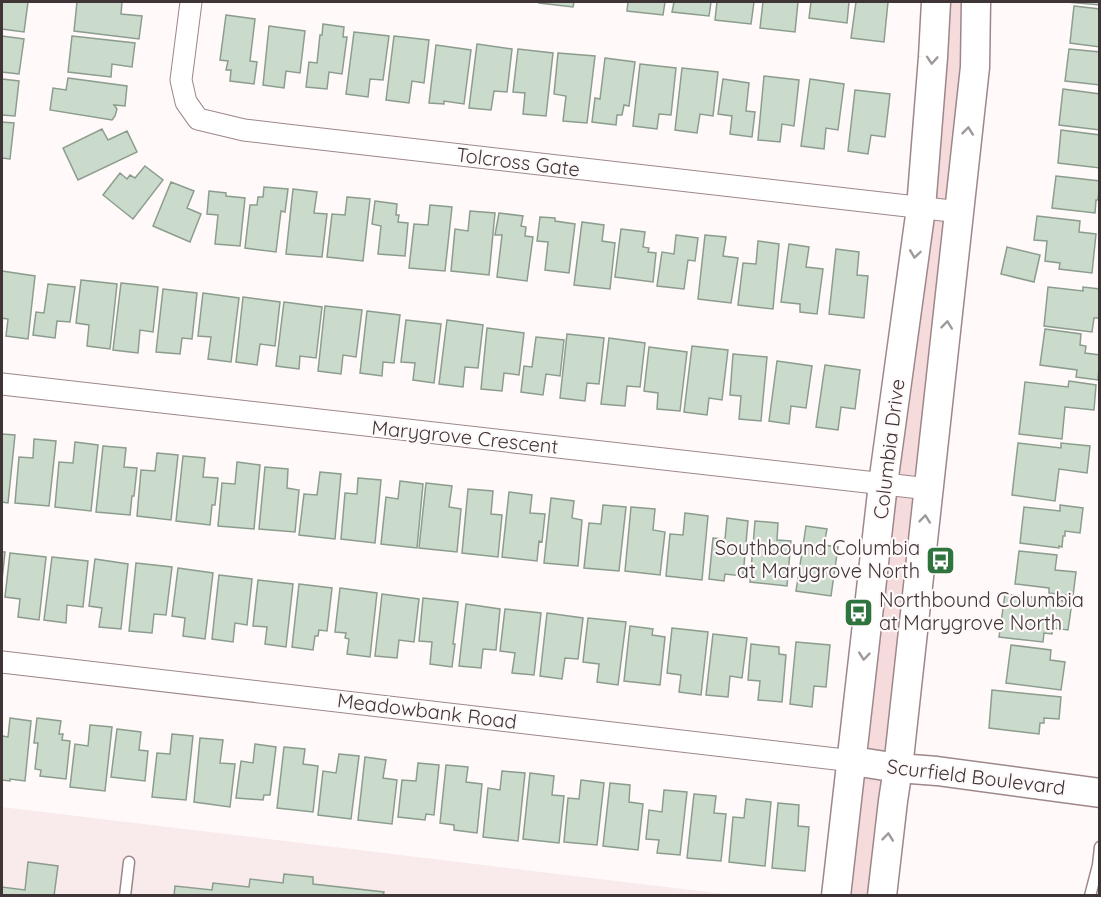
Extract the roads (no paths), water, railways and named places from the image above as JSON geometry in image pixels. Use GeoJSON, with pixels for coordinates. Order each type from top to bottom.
{"type":"FeatureCollection","features":[{"type":"Feature","properties":{"kind":"street","name":"Tolcross Gate"},"geometry":{"type":"LineString","coordinates":[[191,2],[181,80],[186,102],[198,119],[244,130],[960,212]]}},
{"type":"Feature","properties":{"kind":"street","name":"Columbia Drive"},"geometry":{"type":"LineString","coordinates":[[836,896],[883,484],[921,208],[936,2]]}},
{"type":"Feature","properties":{"kind":"street"},"geometry":{"type":"LineString","coordinates":[[882,896],[960,212],[975,67],[976,2]]}},
{"type":"Feature","properties":{"kind":"street","name":"Marygrove Crescent"},"geometry":{"type":"LineString","coordinates":[[2,384],[929,489]]}},
{"type":"Feature","properties":{"kind":"street","name":"Meadowbank Road"},"geometry":{"type":"LineString","coordinates":[[2,662],[853,760]]}},
{"type":"Feature","properties":{"kind":"street","name":"Scurfield Boulevard"},"geometry":{"type":"LineString","coordinates":[[853,760],[898,768],[937,771],[1100,793]]}},
{"type":"Feature","properties":{"kind":"lane"},"geometry":{"type":"LineString","coordinates":[[1090,896],[1099,866],[1100,847]]}},
{"type":"Feature","properties":{"kind":"lane"},"geometry":{"type":"LineString","coordinates":[[125,896],[129,862]]}},
{"type":"Feature","properties":{"kind":"place","name":"Southbound Columbia at Marygrove North"},"geometry":{"type":"Point","coordinates":[941,560]}},
{"type":"Feature","properties":{"kind":"place","name":"Northbound Columbia at Marygrove North"},"geometry":{"type":"Point","coordinates":[858,612]}}]}
